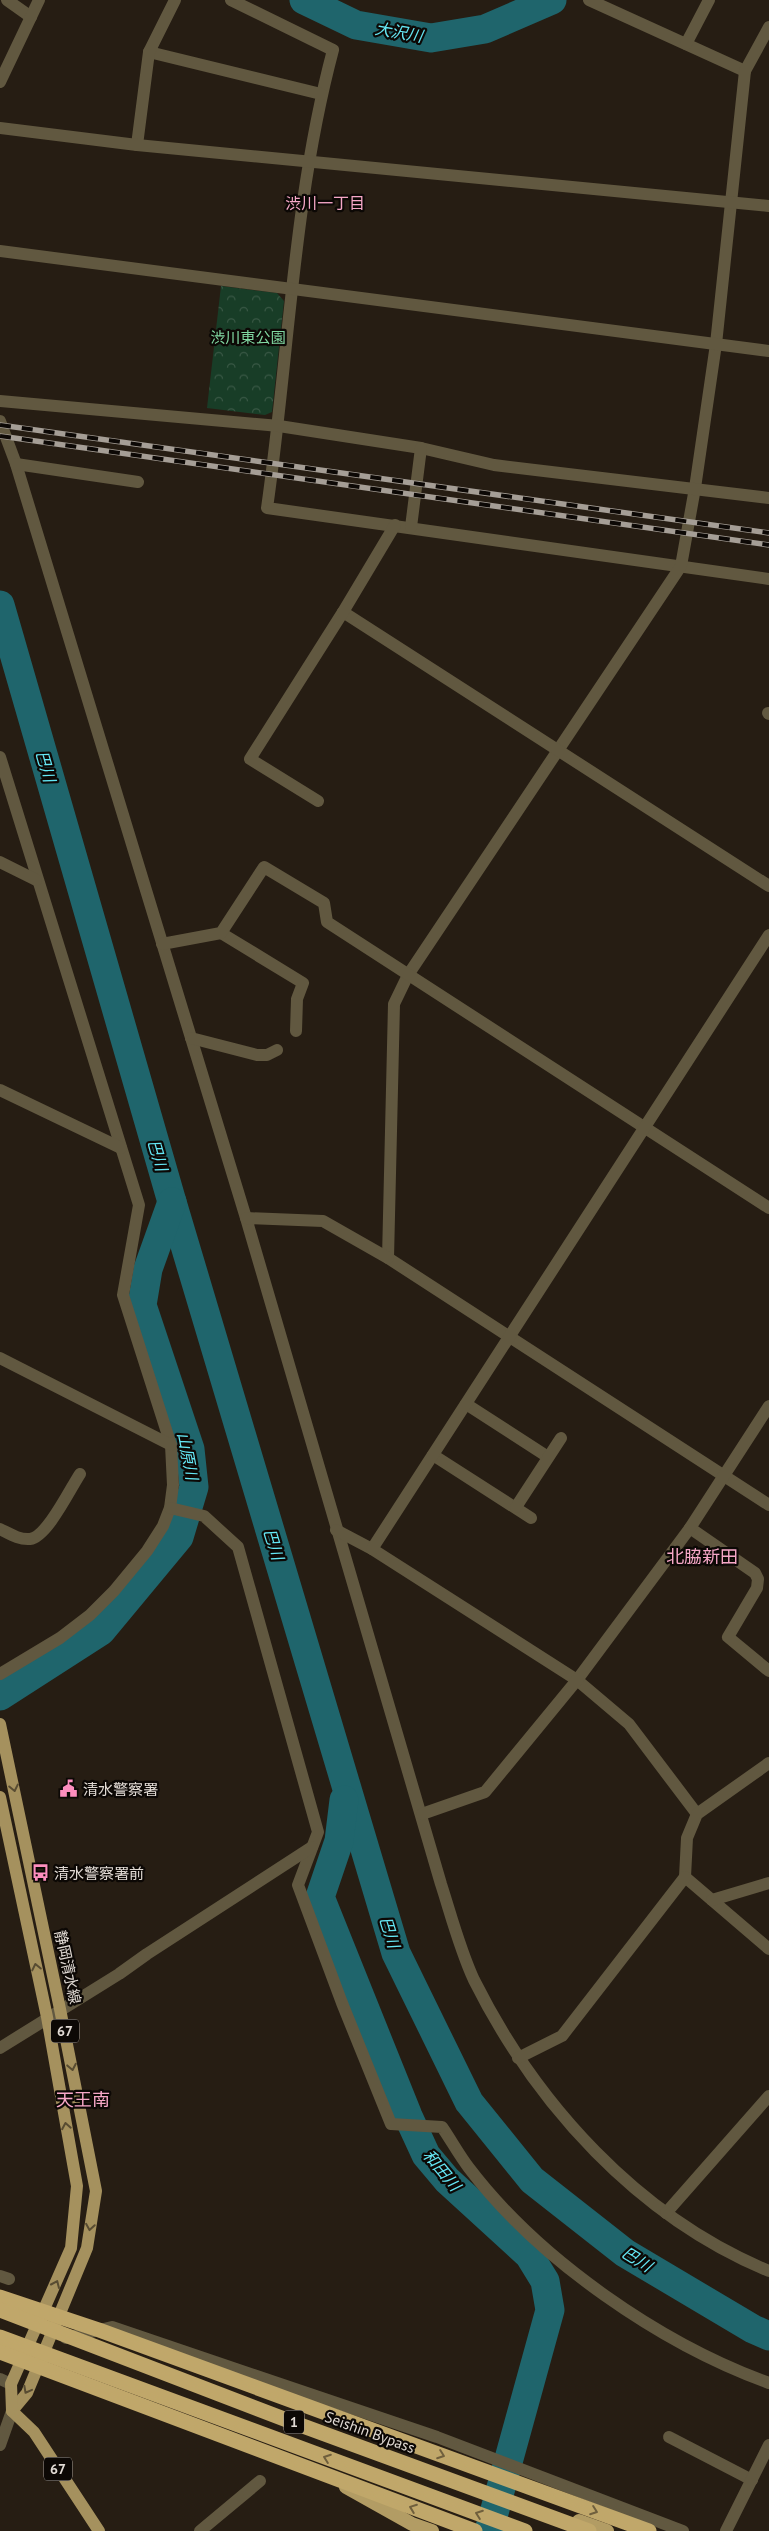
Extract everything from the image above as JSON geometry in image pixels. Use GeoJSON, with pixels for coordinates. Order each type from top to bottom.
{"type":"FeatureCollection","features":[{"type":"Feature","properties":{"kind":"highway"},"geometry":{"type":"LineString","coordinates":[[0,2297],[109,2333],[649,2531]]}},
{"type":"Feature","properties":{"kind":"highway","name":"Seishin Bypass"},"geometry":{"type":"LineString","coordinates":[[0,2310],[589,2531]]}},
{"type":"Feature","properties":{"kind":"highway"},"geometry":{"type":"LineString","coordinates":[[0,2316],[607,2531]]}},
{"type":"Feature","properties":{"kind":"highway","name":"1"},"geometry":{"type":"LineString","coordinates":[[0,2337],[525,2531]]}},
{"type":"Feature","properties":{"kind":"highway"},"geometry":{"type":"LineString","coordinates":[[0,2345],[291,2456],[412,2524],[432,2531]]}},
{"type":"Feature","properties":{"kind":"highway"},"geometry":{"type":"LineString","coordinates":[[0,2352],[475,2531]]}},
{"type":"Feature","properties":{"kind":"main road","name":"静岡清水線"},"geometry":{"type":"LineString","coordinates":[[0,1724],[96,2191],[87,2248],[58,2336],[40,2360],[27,2393],[12,2411]]}},
{"type":"Feature","properties":{"kind":"main road","name":"静岡清水線"},"geometry":{"type":"LineString","coordinates":[[0,1797],[47,2017],[77,2186],[71,2248],[24,2354],[6,2382],[12,2411]]}},
{"type":"Feature","properties":{"kind":"main road","name":"67"},"geometry":{"type":"LineString","coordinates":[[12,2411],[34,2432],[98,2531]]}},
{"type":"Feature","properties":{"kind":"street"},"geometry":{"type":"LineString","coordinates":[[7,0],[31,17]]}},
{"type":"Feature","properties":{"kind":"street"},"geometry":{"type":"LineString","coordinates":[[0,82],[39,0]]}},
{"type":"Feature","properties":{"kind":"street"},"geometry":{"type":"LineString","coordinates":[[137,145],[149,52],[175,0]]}},
{"type":"Feature","properties":{"kind":"street"},"geometry":{"type":"LineString","coordinates":[[232,0],[332,50],[308,161],[291,289],[279,426],[266,508],[411,527],[769,580]]}},
{"type":"Feature","properties":{"kind":"street"},"geometry":{"type":"LineString","coordinates":[[588,0],[745,71]]}},
{"type":"Feature","properties":{"kind":"street"},"geometry":{"type":"LineString","coordinates":[[686,44],[709,0]]}},
{"type":"Feature","properties":{"kind":"street"},"geometry":{"type":"LineString","coordinates":[[388,1258],[394,1004],[408,975],[556,750],[681,566],[696,488],[716,344],[745,71],[769,27]]}},
{"type":"Feature","properties":{"kind":"street"},"geometry":{"type":"LineString","coordinates":[[149,52],[321,94]]}},
{"type":"Feature","properties":{"kind":"street"},"geometry":{"type":"LineString","coordinates":[[0,128],[137,145],[769,206]]}},
{"type":"Feature","properties":{"kind":"street"},"geometry":{"type":"LineString","coordinates":[[0,251],[769,351]]}},
{"type":"Feature","properties":{"kind":"street"},"geometry":{"type":"LineString","coordinates":[[0,401],[279,426],[421,448],[494,465],[769,498]]}},
{"type":"Feature","properties":{"kind":"street"},"geometry":{"type":"LineString","coordinates":[[0,420],[16,464],[246,1218],[336,1530],[422,1814],[440,1884],[474,1978],[518,2058],[559,2112],[607,2164],[666,2212],[708,2240],[769,2272]]}},
{"type":"Feature","properties":{"kind":"street"},"geometry":{"type":"LineString","coordinates":[[411,527],[421,448]]}},
{"type":"Feature","properties":{"kind":"street"},"geometry":{"type":"LineString","coordinates":[[16,464],[138,482]]}},
{"type":"Feature","properties":{"kind":"street"},"geometry":{"type":"LineString","coordinates":[[318,801],[250,759],[343,612],[395,525]]}},
{"type":"Feature","properties":{"kind":"street"},"geometry":{"type":"LineString","coordinates":[[343,612],[769,886]]}},
{"type":"Feature","properties":{"kind":"street"},"geometry":{"type":"LineString","coordinates":[[0,757],[36,880],[139,1205],[123,1295],[171,1445],[173,1485],[170,1508],[163,1526],[147,1551],[90,1615],[60,1638],[0,1674]]}},
{"type":"Feature","properties":{"kind":"street"},"geometry":{"type":"LineString","coordinates":[[0,862],[36,880]]}},
{"type":"Feature","properties":{"kind":"street"},"geometry":{"type":"LineString","coordinates":[[221,934],[264,867],[324,903],[326,922],[769,1208]]}},
{"type":"Feature","properties":{"kind":"street"},"geometry":{"type":"LineString","coordinates":[[162,944],[221,934],[303,984],[297,999],[296,1031]]}},
{"type":"Feature","properties":{"kind":"street"},"geometry":{"type":"LineString","coordinates":[[372,1549],[510,1338],[643,1127],[769,935]]}},
{"type":"Feature","properties":{"kind":"street"},"geometry":{"type":"LineString","coordinates":[[191,1038],[257,1055],[267,1055],[277,1050]]}},
{"type":"Feature","properties":{"kind":"street"},"geometry":{"type":"LineString","coordinates":[[0,1090],[121,1148]]}},
{"type":"Feature","properties":{"kind":"street"},"geometry":{"type":"LineString","coordinates":[[246,1218],[323,1221],[388,1258],[769,1505]]}},
{"type":"Feature","properties":{"kind":"street"},"geometry":{"type":"LineString","coordinates":[[0,1358],[171,1445]]}},
{"type":"Feature","properties":{"kind":"street"},"geometry":{"type":"LineString","coordinates":[[466,1404],[548,1457]]}},
{"type":"Feature","properties":{"kind":"street"},"geometry":{"type":"LineString","coordinates":[[422,1814],[485,1792],[576,1680],[690,1528],[769,1406]]}},
{"type":"Feature","properties":{"kind":"street"},"geometry":{"type":"LineString","coordinates":[[516,1508],[561,1438]]}},
{"type":"Feature","properties":{"kind":"street"},"geometry":{"type":"LineString","coordinates":[[433,1455],[531,1518]]}},
{"type":"Feature","properties":{"kind":"street"},"geometry":{"type":"LineString","coordinates":[[0,1529],[20,1539],[32,1538],[43,1532],[80,1474]]}},
{"type":"Feature","properties":{"kind":"street"},"geometry":{"type":"LineString","coordinates":[[170,1508],[204,1516],[238,1547],[318,1832],[298,1885],[342,2003],[391,2124],[442,2127],[469,2168],[514,2218],[573,2271],[668,2337],[742,2373],[769,2383]]}},
{"type":"Feature","properties":{"kind":"street"},"geometry":{"type":"LineString","coordinates":[[690,1528],[755,1573],[758,1579],[757,1588],[728,1637],[769,1671]]}},
{"type":"Feature","properties":{"kind":"street"},"geometry":{"type":"LineString","coordinates":[[336,1530],[372,1549],[576,1680],[628,1724],[697,1814]]}},
{"type":"Feature","properties":{"kind":"street"},"geometry":{"type":"LineString","coordinates":[[518,2058],[562,2036],[685,1877],[687,1838],[697,1814],[769,1763]]}},
{"type":"Feature","properties":{"kind":"street"},"geometry":{"type":"LineString","coordinates":[[0,2048],[47,2017],[119,1974],[312,1847]]}},
{"type":"Feature","properties":{"kind":"street"},"geometry":{"type":"LineString","coordinates":[[685,1877],[769,1949]]}},
{"type":"Feature","properties":{"kind":"street"},"geometry":{"type":"LineString","coordinates":[[712,1900],[769,1883]]}},
{"type":"Feature","properties":{"kind":"street"},"geometry":{"type":"LineString","coordinates":[[666,2212],[769,2096]]}},
{"type":"Feature","properties":{"kind":"street"},"geometry":{"type":"LineString","coordinates":[[58,2336],[112,2326],[438,2437],[683,2531]]}},
{"type":"Feature","properties":{"kind":"street"},"geometry":{"type":"LineString","coordinates":[[0,2445],[12,2411]]}},
{"type":"Feature","properties":{"kind":"street"},"geometry":{"type":"LineString","coordinates":[[669,2437],[752,2480]]}},
{"type":"Feature","properties":{"kind":"street"},"geometry":{"type":"LineString","coordinates":[[726,2531],[769,2446]]}},
{"type":"Feature","properties":{"kind":"street"},"geometry":{"type":"LineString","coordinates":[[202,2530],[260,2481]]}},
{"type":"Feature","properties":{"kind":"green space","name":"渋川東公園"},"geometry":{"type":"Polygon","coordinates":[[[221,286],[277,293],[284,301],[272,412],[265,415],[207,408],[221,286]]]}},
{"type":"Feature","properties":{"kind":"waterway","name":"大沢川"},"geometry":{"type":"LineString","coordinates":[[304,0],[356,25],[431,38],[485,29],[552,0]]}},
{"type":"Feature","properties":{"kind":"waterway","name":"巴川"},"geometry":{"type":"LineString","coordinates":[[0,605],[172,1202],[396,1953],[469,2102],[532,2180],[625,2253],[753,2329],[769,2336]]}},
{"type":"Feature","properties":{"kind":"waterway","name":"山原川"},"geometry":{"type":"LineString","coordinates":[[0,1696],[101,1631],[179,1537],[194,1487],[190,1449],[142,1305],[148,1269],[172,1202]]}},
{"type":"Feature","properties":{"kind":"waterway","name":"和田川"},"geometry":{"type":"LineString","coordinates":[[344,1800],[339,1841],[320,1897],[408,2116],[426,2155],[447,2180],[529,2255],[545,2281],[550,2310],[489,2531]]}},
{"type":"Feature","properties":{"kind":"railway"},"geometry":{"type":"LineString","coordinates":[[0,425],[769,533]]}},
{"type":"Feature","properties":{"kind":"railway"},"geometry":{"type":"LineString","coordinates":[[0,436],[769,545]]}},
{"type":"Feature","properties":{"kind":"place","name":"清水警察署"},"geometry":{"type":"Point","coordinates":[69,1789]}},
{"type":"Feature","properties":{"kind":"place","name":"清水警察署前"},"geometry":{"type":"Point","coordinates":[40,1873]}},
{"type":"Feature","properties":{"kind":"district","name":"渋川一丁目"},"geometry":{"type":"Point","coordinates":[325,203]}},
{"type":"Feature","properties":{"kind":"district","name":"北脇新田"},"geometry":{"type":"Point","coordinates":[702,1556]}},
{"type":"Feature","properties":{"kind":"district","name":"天王南"},"geometry":{"type":"Point","coordinates":[83,2099]}}]}
